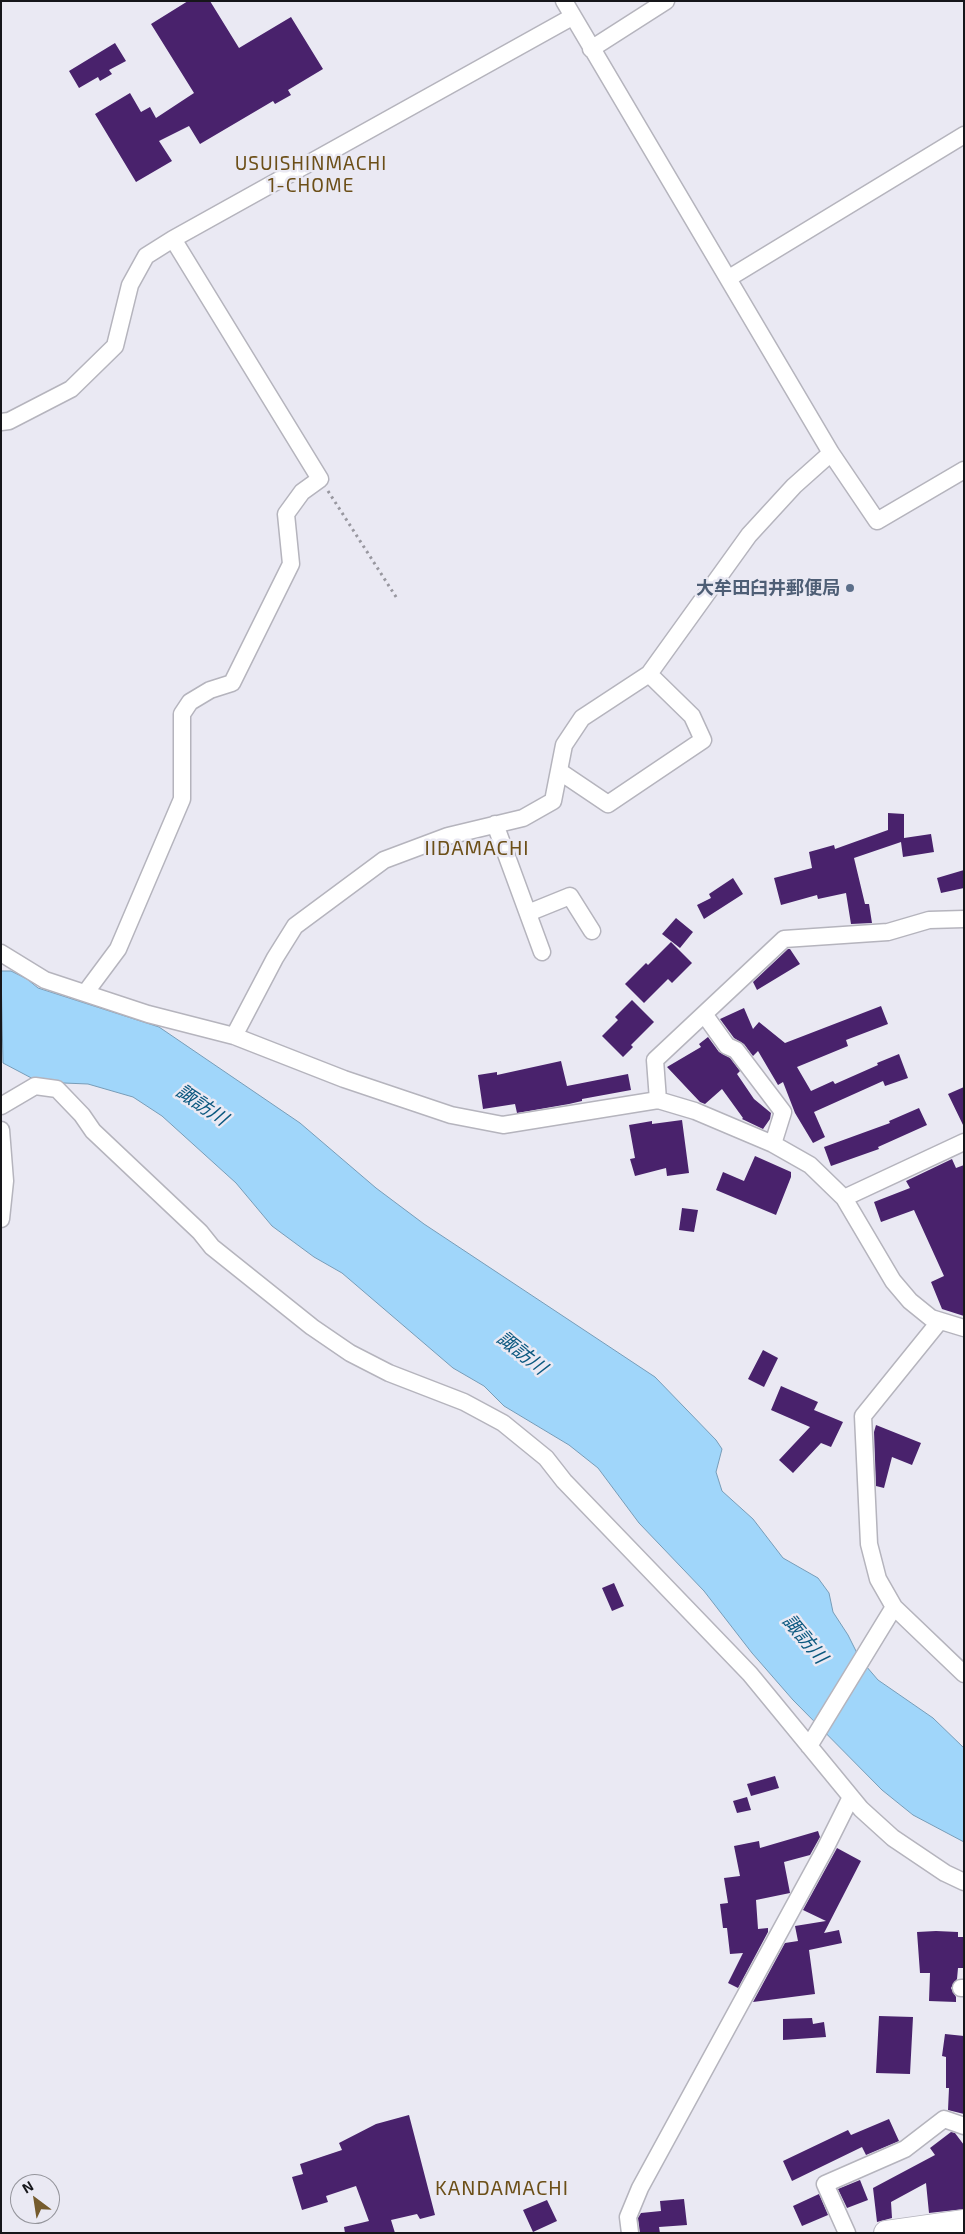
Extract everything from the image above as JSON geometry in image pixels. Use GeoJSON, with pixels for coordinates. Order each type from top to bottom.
{"type":"FeatureCollection","features":[{"type":"Feature","properties":{"kind":"main road"},"geometry":{"type":"LineString","coordinates":[[886,2233],[964,2222]]}},
{"type":"Feature","properties":{"kind":"street"},"geometry":{"type":"LineString","coordinates":[[564,1],[831,452],[877,521],[964,470]]}},
{"type":"Feature","properties":{"kind":"street"},"geometry":{"type":"LineString","coordinates":[[591,49],[666,1]]}},
{"type":"Feature","properties":{"kind":"street"},"geometry":{"type":"LineString","coordinates":[[1,422],[9,421],[71,389],[115,346],[130,285],[146,256],[173,239],[572,17]]}},
{"type":"Feature","properties":{"kind":"street"},"geometry":{"type":"LineString","coordinates":[[729,278],[964,135]]}},
{"type":"Feature","properties":{"kind":"street"},"geometry":{"type":"LineString","coordinates":[[86,992],[118,950],[182,799],[182,714],[190,702],[210,690],[232,683],[291,564],[286,514],[302,492],[320,479],[173,239]]}},
{"type":"Feature","properties":{"kind":"street"},"geometry":{"type":"LineString","coordinates":[[234,1036],[275,958],[295,926],[384,860],[448,836],[522,818],[553,801],[564,745],[582,718],[649,674],[749,535],[794,486],[831,452]]}},
{"type":"Feature","properties":{"kind":"street"},"geometry":{"type":"LineString","coordinates":[[559,771],[608,804],[703,740],[692,716],[649,674]]}},
{"type":"Feature","properties":{"kind":"street"},"geometry":{"type":"LineString","coordinates":[[495,824],[542,952]]}},
{"type":"Feature","properties":{"kind":"street"},"geometry":{"type":"LineString","coordinates":[[528,913],[570,896],[592,931]]}},
{"type":"Feature","properties":{"kind":"street"},"geometry":{"type":"LineString","coordinates":[[658,1100],[655,1060],[784,939],[888,932],[929,920],[964,920]]}},
{"type":"Feature","properties":{"kind":"street"},"geometry":{"type":"LineString","coordinates":[[1,953],[45,980],[148,1014],[234,1036],[344,1079],[442,1112],[503,1125],[658,1100],[695,1111],[773,1144],[810,1165],[844,1198],[893,1282],[910,1301],[939,1322],[964,1328]]}},
{"type":"Feature","properties":{"kind":"street"},"geometry":{"type":"LineString","coordinates":[[704,1014],[727,1046],[736,1050],[783,1112],[773,1144]]}},
{"type":"Feature","properties":{"kind":"street"},"geometry":{"type":"LineString","coordinates":[[1,1106],[35,1086],[57,1089],[82,1115],[93,1131],[200,1232],[212,1247],[312,1327],[358,1357],[389,1373],[464,1402],[503,1423],[546,1458],[564,1481],[750,1674],[860,1809],[892,1838],[945,1873],[964,1882]]}},
{"type":"Feature","properties":{"kind":"street"},"geometry":{"type":"LineString","coordinates":[[1,1130],[5,1181],[1,1219]]}},
{"type":"Feature","properties":{"kind":"street"},"geometry":{"type":"LineString","coordinates":[[844,1198],[964,1142]]}},
{"type":"Feature","properties":{"kind":"street"},"geometry":{"type":"LineString","coordinates":[[939,1322],[863,1416],[869,1544],[890,1614],[964,1674]]}},
{"type":"Feature","properties":{"kind":"street"},"geometry":{"type":"LineString","coordinates":[[809,1746],[890,1614]]}},
{"type":"Feature","properties":{"kind":"street"},"geometry":{"type":"LineString","coordinates":[[630,2233],[628,2217],[640,2188],[825,1849],[851,1797]]}},
{"type":"Feature","properties":{"kind":"street"},"geometry":{"type":"LineString","coordinates":[[847,2233],[825,2184],[905,2149],[944,2119],[964,2126]]}},
{"type":"Feature","properties":{"kind":"path"},"geometry":{"type":"LineString","coordinates":[[320,479],[398,600]]}},
{"type":"Feature","properties":{"kind":"water","name":"諏訪川"},"geometry":{"type":"Polygon","coordinates":[[[1,971],[11,971],[27,979],[38,988],[159,1027],[300,1123],[376,1188],[424,1224],[655,1377],[716,1440],[722,1449],[716,1472],[722,1491],[753,1519],[783,1558],[818,1578],[829,1593],[833,1612],[848,1635],[860,1659],[878,1680],[933,1718],[964,1748],[964,1842],[913,1815],[882,1790],[793,1700],[752,1653],[704,1591],[639,1523],[598,1468],[569,1445],[504,1406],[484,1386],[453,1368],[342,1273],[314,1257],[272,1226],[236,1183],[162,1116],[133,1097],[88,1084],[39,1082],[3,1063],[1,971]]]}},
{"type":"Feature","properties":{"kind":"building"},"geometry":{"type":"Polygon","coordinates":[[[188,1],[210,1],[239,48],[291,17],[323,69],[288,90],[291,95],[275,104],[273,101],[200,144],[189,126],[159,141],[172,161],[136,182],[95,114],[130,93],[141,112],[150,107],[156,118],[194,93],[151,24],[188,1]]]}},
{"type":"Feature","properties":{"kind":"building"},"geometry":{"type":"Polygon","coordinates":[[[115,43],[126,61],[109,70],[112,74],[100,81],[98,77],[79,88],[69,71],[115,43]]]}},
{"type":"Feature","properties":{"kind":"building"},"geometry":{"type":"Polygon","coordinates":[[[888,813],[904,814],[904,838],[931,834],[934,852],[903,857],[901,842],[854,858],[865,904],[869,904],[872,923],[851,924],[846,893],[818,899],[817,895],[781,905],[774,878],[812,868],[809,852],[834,845],[835,849],[888,830],[888,813]]]}},
{"type":"Feature","properties":{"kind":"building"},"geometry":{"type":"Polygon","coordinates":[[[964,870],[964,888],[941,893],[937,878],[964,870]]]}},
{"type":"Feature","properties":{"kind":"building"},"geometry":{"type":"Polygon","coordinates":[[[733,878],[743,894],[704,919],[697,905],[711,898],[709,894],[733,878]]]}},
{"type":"Feature","properties":{"kind":"building"},"geometry":{"type":"Polygon","coordinates":[[[676,918],[693,932],[680,948],[662,934],[676,918]]]}},
{"type":"Feature","properties":{"kind":"building"},"geometry":{"type":"Polygon","coordinates":[[[671,942],[692,963],[672,983],[668,979],[644,1003],[625,984],[671,942]]]}},
{"type":"Feature","properties":{"kind":"building"},"geometry":{"type":"Polygon","coordinates":[[[790,949],[800,964],[757,990],[753,982],[790,949]]]}},
{"type":"Feature","properties":{"kind":"building"},"geometry":{"type":"Polygon","coordinates":[[[632,1000],[654,1022],[631,1045],[633,1047],[623,1057],[602,1036],[618,1020],[615,1017],[632,1000]]]}},
{"type":"Feature","properties":{"kind":"building"},"geometry":{"type":"Polygon","coordinates":[[[881,1006],[888,1024],[846,1040],[848,1046],[797,1067],[811,1091],[833,1081],[835,1084],[899,1054],[908,1078],[885,1086],[883,1081],[814,1112],[825,1137],[813,1143],[795,1113],[783,1082],[778,1085],[758,1051],[753,1056],[744,1044],[734,1038],[720,1019],[744,1008],[753,1029],[759,1022],[785,1043],[881,1006]]]}},
{"type":"Feature","properties":{"kind":"building"},"geometry":{"type":"Polygon","coordinates":[[[708,1037],[719,1052],[730,1058],[740,1071],[737,1074],[754,1099],[771,1113],[770,1119],[763,1129],[742,1119],[722,1089],[705,1104],[700,1102],[667,1067],[701,1047],[699,1044],[708,1037]]]}},
{"type":"Feature","properties":{"kind":"building"},"geometry":{"type":"Polygon","coordinates":[[[561,1061],[567,1086],[628,1074],[631,1090],[517,1113],[515,1104],[483,1109],[478,1075],[497,1072],[497,1075],[561,1061]]]}},
{"type":"Feature","properties":{"kind":"building"},"geometry":{"type":"Polygon","coordinates":[[[964,1087],[964,1127],[948,1094],[964,1087]]]}},
{"type":"Feature","properties":{"kind":"building"},"geometry":{"type":"Polygon","coordinates":[[[919,1108],[927,1125],[878,1147],[879,1149],[831,1166],[824,1147],[890,1123],[889,1121],[919,1108]]]}},
{"type":"Feature","properties":{"kind":"building"},"geometry":{"type":"Polygon","coordinates":[[[682,1120],[689,1173],[667,1176],[666,1168],[635,1176],[630,1159],[635,1158],[629,1125],[652,1121],[652,1124],[682,1120]]]}},
{"type":"Feature","properties":{"kind":"building"},"geometry":{"type":"Polygon","coordinates":[[[755,1156],[791,1172],[791,1177],[776,1215],[716,1190],[723,1172],[744,1181],[755,1156]]]}},
{"type":"Feature","properties":{"kind":"building"},"geometry":{"type":"Polygon","coordinates":[[[952,1159],[956,1168],[964,1165],[964,1316],[942,1309],[931,1282],[944,1276],[914,1210],[881,1222],[874,1202],[910,1188],[906,1181],[952,1159]]]}},
{"type":"Feature","properties":{"kind":"building"},"geometry":{"type":"Polygon","coordinates":[[[682,1208],[698,1210],[694,1232],[679,1230],[682,1208]]]}},
{"type":"Feature","properties":{"kind":"building"},"geometry":{"type":"Polygon","coordinates":[[[763,1350],[778,1358],[764,1387],[748,1379],[763,1350]]]}},
{"type":"Feature","properties":{"kind":"building"},"geometry":{"type":"Polygon","coordinates":[[[781,1386],[818,1402],[814,1410],[843,1422],[831,1447],[821,1443],[793,1473],[779,1460],[810,1427],[771,1410],[781,1386]]]}},
{"type":"Feature","properties":{"kind":"building"},"geometry":{"type":"Polygon","coordinates":[[[876,1425],[921,1443],[912,1465],[892,1457],[884,1488],[876,1486],[874,1432],[876,1425]]]}},
{"type":"Feature","properties":{"kind":"building"},"geometry":{"type":"Polygon","coordinates":[[[614,1583],[624,1606],[612,1611],[602,1588],[614,1583]]]}},
{"type":"Feature","properties":{"kind":"building"},"geometry":{"type":"Polygon","coordinates":[[[775,1776],[779,1788],[751,1796],[747,1784],[775,1776]]]}},
{"type":"Feature","properties":{"kind":"building"},"geometry":{"type":"Polygon","coordinates":[[[747,1797],[751,1810],[737,1813],[733,1801],[747,1797]]]}},
{"type":"Feature","properties":{"kind":"building"},"geometry":{"type":"Polygon","coordinates":[[[818,1831],[820,1837],[810,1855],[784,1862],[790,1893],[756,1900],[758,1929],[768,1928],[768,1932],[738,1988],[728,1983],[743,1953],[730,1954],[727,1928],[723,1928],[720,1904],[728,1903],[724,1878],[740,1876],[734,1846],[759,1841],[760,1848],[818,1831]]]}},
{"type":"Feature","properties":{"kind":"building"},"geometry":{"type":"Polygon","coordinates":[[[837,1848],[861,1861],[824,1933],[839,1930],[842,1943],[809,1950],[815,1994],[753,2002],[785,1943],[798,1941],[795,1926],[826,1921],[803,1910],[837,1848]]]}},
{"type":"Feature","properties":{"kind":"building"},"geometry":{"type":"Polygon","coordinates":[[[917,1932],[958,1932],[958,1937],[964,1937],[964,1968],[958,1968],[957,1979],[951,1988],[956,1997],[956,2002],[929,2001],[930,1973],[920,1973],[917,1932]]]}},
{"type":"Feature","properties":{"kind":"building"},"geometry":{"type":"Polygon","coordinates":[[[879,2016],[913,2017],[910,2074],[876,2073],[879,2016]]]}},
{"type":"Feature","properties":{"kind":"building"},"geometry":{"type":"Polygon","coordinates":[[[812,2018],[813,2024],[824,2022],[826,2037],[783,2040],[783,2019],[812,2018]]]}},
{"type":"Feature","properties":{"kind":"building"},"geometry":{"type":"Polygon","coordinates":[[[945,2034],[964,2036],[964,2114],[948,2110],[949,2088],[946,2088],[946,2057],[942,2056],[945,2034]]]}},
{"type":"Feature","properties":{"kind":"building"},"geometry":{"type":"Polygon","coordinates":[[[409,2115],[435,2215],[420,2219],[417,2214],[391,2220],[395,2233],[345,2233],[344,2227],[369,2221],[356,2186],[326,2196],[328,2202],[302,2210],[292,2177],[303,2174],[300,2164],[342,2150],[339,2143],[376,2124],[409,2115]]]}},
{"type":"Feature","properties":{"kind":"building"},"geometry":{"type":"Polygon","coordinates":[[[889,2119],[899,2141],[866,2155],[862,2147],[792,2181],[783,2161],[848,2130],[851,2135],[889,2119]]]}},
{"type":"Feature","properties":{"kind":"building"},"geometry":{"type":"Polygon","coordinates":[[[951,2132],[955,2133],[964,2145],[964,2209],[929,2213],[926,2183],[891,2202],[892,2218],[877,2222],[873,2188],[935,2155],[930,2148],[951,2132]]]}},
{"type":"Feature","properties":{"kind":"building"},"geometry":{"type":"Polygon","coordinates":[[[860,2180],[868,2200],[847,2208],[838,2189],[860,2180]]]}},
{"type":"Feature","properties":{"kind":"building"},"geometry":{"type":"Polygon","coordinates":[[[819,2194],[828,2215],[802,2226],[793,2206],[819,2194]]]}},
{"type":"Feature","properties":{"kind":"building"},"geometry":{"type":"Polygon","coordinates":[[[684,2199],[687,2225],[659,2227],[660,2233],[640,2233],[638,2218],[641,2213],[661,2211],[660,2201],[684,2199]]]}},
{"type":"Feature","properties":{"kind":"building"},"geometry":{"type":"Polygon","coordinates":[[[547,2200],[557,2221],[533,2232],[523,2210],[547,2200]]]}},
{"type":"Feature","properties":{"kind":"place","name":"大牟田臼井郵便局"},"geometry":{"type":"Point","coordinates":[850,588]}},
{"type":"Feature","properties":{"kind":"district","name":"USUISHINMACHI 1-CHOME"},"geometry":{"type":"Point","coordinates":[311,175]}},
{"type":"Feature","properties":{"kind":"district","name":"IIDAMACHI"},"geometry":{"type":"Point","coordinates":[477,848]}},
{"type":"Feature","properties":{"kind":"district","name":"KANDAMACHI"},"geometry":{"type":"Point","coordinates":[502,2188]}}]}
